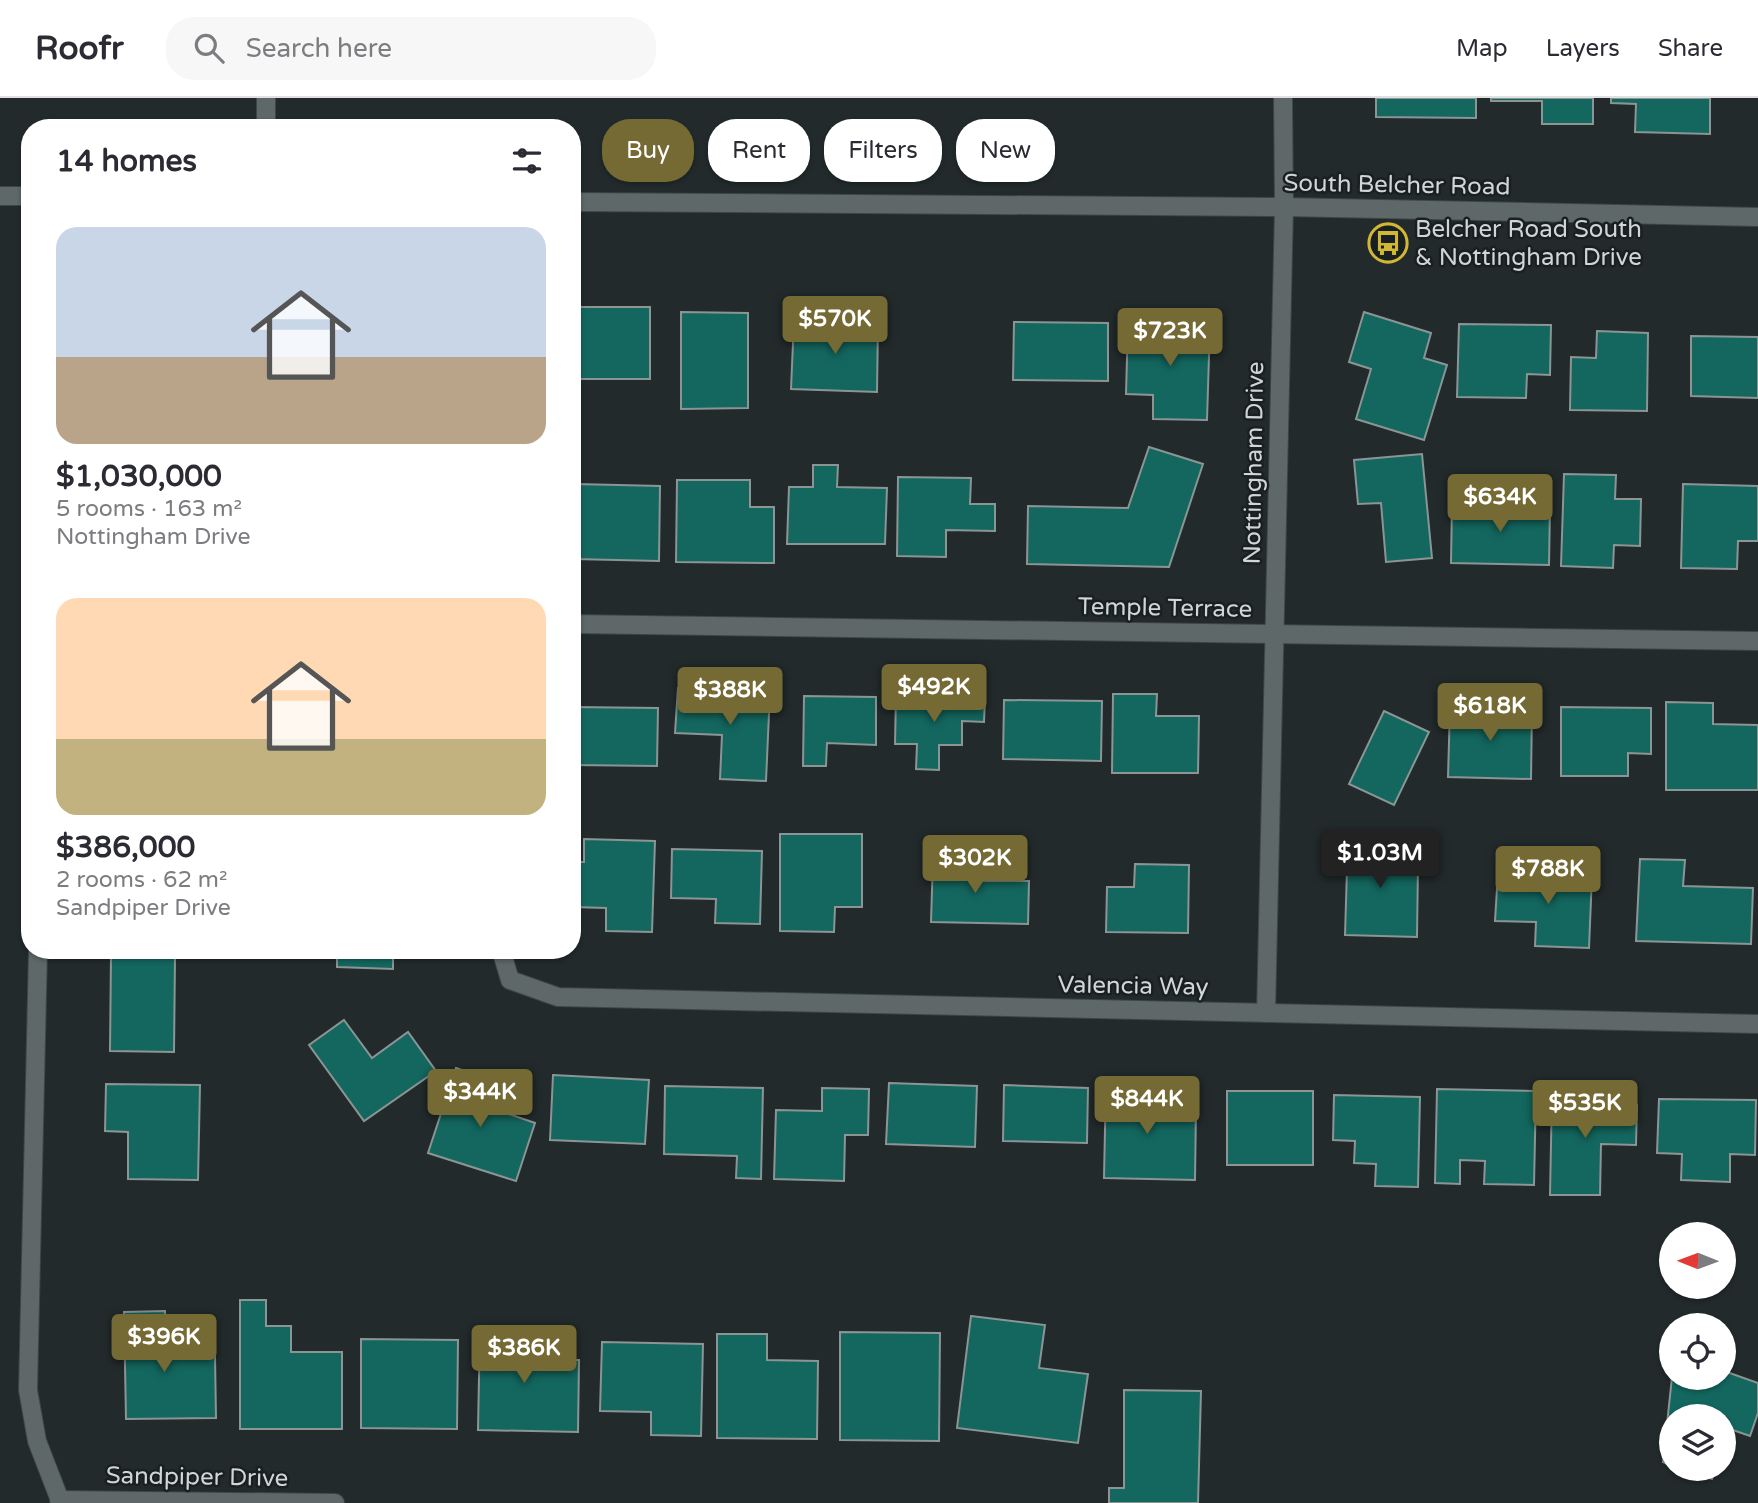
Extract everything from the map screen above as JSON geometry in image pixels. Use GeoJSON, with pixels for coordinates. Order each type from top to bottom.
{"type":"FeatureCollection","features":[{"type":"Feature","properties":{"kind":"street"},"geometry":{"type":"LineString","coordinates":[[266,98],[266,119]]}},
{"type":"Feature","properties":{"kind":"street","name":"Nottingham Drive"},"geometry":{"type":"LineString","coordinates":[[1266,1013],[1284,207],[1283,98]]}},
{"type":"Feature","properties":{"kind":"street"},"geometry":{"type":"LineString","coordinates":[[0,196],[21,196]]}},
{"type":"Feature","properties":{"kind":"street","name":"South Belcher Road"},"geometry":{"type":"LineString","coordinates":[[581,202],[1284,207],[1758,217]]}},
{"type":"Feature","properties":{"kind":"street","name":"Temple Terrace"},"geometry":{"type":"LineString","coordinates":[[581,624],[1758,641]]}},
{"type":"Feature","properties":{"kind":"street"},"geometry":{"type":"LineString","coordinates":[[38,959],[30,1206],[28,1390],[37,1441],[60,1501]]}},
{"type":"Feature","properties":{"kind":"street","name":"Valencia Way"},"geometry":{"type":"LineString","coordinates":[[504,959],[510,980],[558,997],[1758,1024]]}},
{"type":"Feature","properties":{"kind":"street","name":"Sandpiper Drive"},"geometry":{"type":"LineString","coordinates":[[60,1501],[335,1503]]}},
{"type":"Feature","properties":{"kind":"building"},"geometry":{"type":"Polygon","coordinates":[[[1376,98],[1476,98],[1476,118],[1376,117],[1376,98]]]}},
{"type":"Feature","properties":{"kind":"building"},"geometry":{"type":"Polygon","coordinates":[[[1491,98],[1593,98],[1593,124],[1542,124],[1542,101],[1491,101],[1491,98]]]}},
{"type":"Feature","properties":{"kind":"building"},"geometry":{"type":"Polygon","coordinates":[[[1611,98],[1710,98],[1710,134],[1635,132],[1636,104],[1611,103],[1611,98]]]}},
{"type":"Feature","properties":{"kind":"building"},"geometry":{"type":"Polygon","coordinates":[[[581,307],[650,307],[650,379],[581,379],[581,307]]]}},
{"type":"Feature","properties":{"kind":"building"},"geometry":{"type":"Polygon","coordinates":[[[681,312],[748,313],[748,408],[681,409],[681,312]]]}},
{"type":"Feature","properties":{"kind":"building"},"geometry":{"type":"Polygon","coordinates":[[[1364,312],[1431,333],[1424,358],[1447,365],[1424,440],[1356,419],[1371,369],[1349,362],[1364,312]]]}},
{"type":"Feature","properties":{"kind":"building"},"geometry":{"type":"Polygon","coordinates":[[[794,320],[878,322],[877,392],[791,389],[794,320]]]}},
{"type":"Feature","properties":{"kind":"building"},"geometry":{"type":"Polygon","coordinates":[[[1014,322],[1108,323],[1108,381],[1013,380],[1014,322]]]}},
{"type":"Feature","properties":{"kind":"building"},"geometry":{"type":"Polygon","coordinates":[[[1128,322],[1210,324],[1207,420],[1153,419],[1153,395],[1126,394],[1128,322]]]}},
{"type":"Feature","properties":{"kind":"building"},"geometry":{"type":"Polygon","coordinates":[[[1459,324],[1551,325],[1550,375],[1527,374],[1526,398],[1457,397],[1459,324]]]}},
{"type":"Feature","properties":{"kind":"building"},"geometry":{"type":"Polygon","coordinates":[[[1597,331],[1648,333],[1647,411],[1570,410],[1571,357],[1596,358],[1597,331]]]}},
{"type":"Feature","properties":{"kind":"building"},"geometry":{"type":"Polygon","coordinates":[[[1691,336],[1758,337],[1758,398],[1691,396],[1691,336]]]}},
{"type":"Feature","properties":{"kind":"building"},"geometry":{"type":"Polygon","coordinates":[[[1149,447],[1203,464],[1169,567],[1027,564],[1028,506],[1128,508],[1149,447]]]}},
{"type":"Feature","properties":{"kind":"building"},"geometry":{"type":"Polygon","coordinates":[[[1422,454],[1432,558],[1386,562],[1381,503],[1358,504],[1354,460],[1422,454]]]}},
{"type":"Feature","properties":{"kind":"building"},"geometry":{"type":"Polygon","coordinates":[[[813,465],[838,465],[837,487],[887,488],[885,544],[787,544],[789,487],[813,487],[813,465]]]}},
{"type":"Feature","properties":{"kind":"building"},"geometry":{"type":"Polygon","coordinates":[[[1564,474],[1616,475],[1615,499],[1641,499],[1640,546],[1614,545],[1613,568],[1561,566],[1564,474]]]}},
{"type":"Feature","properties":{"kind":"building"},"geometry":{"type":"Polygon","coordinates":[[[898,477],[971,478],[970,504],[995,504],[995,531],[946,530],[946,557],[897,556],[898,477]]]}},
{"type":"Feature","properties":{"kind":"building"},"geometry":{"type":"Polygon","coordinates":[[[677,480],[750,480],[750,507],[774,507],[774,563],[676,562],[677,480]]]}},
{"type":"Feature","properties":{"kind":"building"},"geometry":{"type":"Polygon","coordinates":[[[581,484],[660,486],[659,561],[581,559],[581,484]]]}},
{"type":"Feature","properties":{"kind":"building"},"geometry":{"type":"Polygon","coordinates":[[[1683,484],[1758,486],[1758,541],[1738,541],[1737,569],[1681,568],[1683,484]]]}},
{"type":"Feature","properties":{"kind":"building"},"geometry":{"type":"Polygon","coordinates":[[[1452,503],[1550,506],[1549,565],[1451,563],[1452,503]]]}},
{"type":"Feature","properties":{"kind":"building"},"geometry":{"type":"Polygon","coordinates":[[[678,688],[770,691],[766,781],[720,779],[722,735],[675,733],[678,688]]]}},
{"type":"Feature","properties":{"kind":"building"},"geometry":{"type":"Polygon","coordinates":[[[1113,694],[1157,694],[1156,716],[1199,716],[1198,773],[1112,773],[1113,694]]]}},
{"type":"Feature","properties":{"kind":"building"},"geometry":{"type":"Polygon","coordinates":[[[896,695],[985,697],[984,722],[962,721],[962,745],[939,745],[939,770],[916,769],[917,744],[895,744],[896,695]]]}},
{"type":"Feature","properties":{"kind":"building"},"geometry":{"type":"Polygon","coordinates":[[[804,696],[876,697],[876,745],[827,743],[826,766],[803,766],[804,696]]]}},
{"type":"Feature","properties":{"kind":"building"},"geometry":{"type":"Polygon","coordinates":[[[1004,700],[1102,701],[1101,761],[1003,759],[1004,700]]]}},
{"type":"Feature","properties":{"kind":"building"},"geometry":{"type":"Polygon","coordinates":[[[1666,702],[1713,703],[1713,724],[1758,725],[1758,790],[1666,790],[1666,702]]]}},
{"type":"Feature","properties":{"kind":"building"},"geometry":{"type":"Polygon","coordinates":[[[581,707],[658,708],[657,766],[581,765],[581,707]]]}},
{"type":"Feature","properties":{"kind":"building"},"geometry":{"type":"Polygon","coordinates":[[[1450,707],[1532,708],[1531,779],[1448,777],[1450,707]]]}},
{"type":"Feature","properties":{"kind":"building"},"geometry":{"type":"Polygon","coordinates":[[[1561,707],[1651,708],[1651,754],[1628,753],[1628,776],[1561,776],[1561,707]]]}},
{"type":"Feature","properties":{"kind":"building"},"geometry":{"type":"Polygon","coordinates":[[[1384,711],[1429,732],[1394,805],[1349,784],[1384,711]]]}},
{"type":"Feature","properties":{"kind":"building"},"geometry":{"type":"Polygon","coordinates":[[[780,834],[862,834],[862,907],[835,907],[834,932],[780,931],[780,834]]]}},
{"type":"Feature","properties":{"kind":"building"},"geometry":{"type":"Polygon","coordinates":[[[1348,836],[1396,837],[1394,862],[1418,863],[1417,937],[1345,935],[1348,836]]]}},
{"type":"Feature","properties":{"kind":"building"},"geometry":{"type":"Polygon","coordinates":[[[584,839],[655,841],[652,932],[606,931],[606,908],[581,907],[581,862],[584,862],[584,839]]]}},
{"type":"Feature","properties":{"kind":"building"},"geometry":{"type":"Polygon","coordinates":[[[672,849],[762,851],[760,924],[715,923],[716,899],[671,898],[672,849]]]}},
{"type":"Feature","properties":{"kind":"building"},"geometry":{"type":"Polygon","coordinates":[[[933,858],[981,859],[980,881],[1029,881],[1028,924],[931,922],[933,858]]]}},
{"type":"Feature","properties":{"kind":"building"},"geometry":{"type":"Polygon","coordinates":[[[1640,859],[1685,860],[1683,886],[1753,888],[1751,944],[1636,941],[1640,859]]]}},
{"type":"Feature","properties":{"kind":"building"},"geometry":{"type":"Polygon","coordinates":[[[1135,864],[1189,865],[1188,933],[1106,932],[1107,887],[1134,887],[1135,864]]]}},
{"type":"Feature","properties":{"kind":"building"},"geometry":{"type":"Polygon","coordinates":[[[1498,872],[1592,875],[1589,948],[1535,946],[1536,922],[1495,921],[1498,872]]]}},
{"type":"Feature","properties":{"kind":"building"},"geometry":{"type":"Polygon","coordinates":[[[111,959],[175,959],[174,1052],[110,1051],[111,959]]]}},
{"type":"Feature","properties":{"kind":"building"},"geometry":{"type":"Polygon","coordinates":[[[337,959],[393,959],[393,969],[337,967],[337,959]]]}},
{"type":"Feature","properties":{"kind":"building"},"geometry":{"type":"Polygon","coordinates":[[[344,1020],[372,1058],[408,1032],[436,1071],[364,1121],[309,1045],[344,1020]]]}},
{"type":"Feature","properties":{"kind":"building"},"geometry":{"type":"Polygon","coordinates":[[[456,1068],[500,1083],[491,1108],[535,1123],[516,1181],[428,1153],[456,1068]]]}},
{"type":"Feature","properties":{"kind":"building"},"geometry":{"type":"Polygon","coordinates":[[[553,1075],[649,1080],[645,1144],[550,1140],[553,1075]]]}},
{"type":"Feature","properties":{"kind":"building"},"geometry":{"type":"Polygon","coordinates":[[[1106,1081],[1151,1082],[1151,1106],[1196,1107],[1195,1180],[1104,1178],[1106,1081]]]}},
{"type":"Feature","properties":{"kind":"building"},"geometry":{"type":"Polygon","coordinates":[[[889,1083],[977,1086],[975,1147],[886,1144],[889,1083]]]}},
{"type":"Feature","properties":{"kind":"building"},"geometry":{"type":"Polygon","coordinates":[[[106,1084],[200,1085],[198,1180],[128,1179],[128,1132],[105,1131],[106,1084]]]}},
{"type":"Feature","properties":{"kind":"building"},"geometry":{"type":"Polygon","coordinates":[[[1004,1085],[1088,1088],[1087,1143],[1003,1141],[1004,1085]]]}},
{"type":"Feature","properties":{"kind":"building"},"geometry":{"type":"Polygon","coordinates":[[[665,1086],[763,1088],[761,1179],[736,1178],[737,1156],[664,1154],[665,1086]]]}},
{"type":"Feature","properties":{"kind":"building"},"geometry":{"type":"Polygon","coordinates":[[[822,1088],[869,1089],[868,1135],[845,1135],[844,1181],[774,1179],[776,1110],[822,1111],[822,1088]]]}},
{"type":"Feature","properties":{"kind":"building"},"geometry":{"type":"Polygon","coordinates":[[[1437,1089],[1536,1091],[1534,1185],[1484,1184],[1485,1161],[1460,1160],[1460,1184],[1435,1183],[1437,1089]]]}},
{"type":"Feature","properties":{"kind":"building"},"geometry":{"type":"Polygon","coordinates":[[[1227,1091],[1313,1091],[1313,1165],[1227,1165],[1227,1091]]]}},
{"type":"Feature","properties":{"kind":"building"},"geometry":{"type":"Polygon","coordinates":[[[1552,1093],[1607,1094],[1607,1104],[1637,1105],[1636,1145],[1601,1144],[1600,1195],[1550,1195],[1552,1093]]]}},
{"type":"Feature","properties":{"kind":"building"},"geometry":{"type":"Polygon","coordinates":[[[1334,1095],[1420,1097],[1418,1187],[1375,1186],[1376,1164],[1354,1163],[1355,1141],[1333,1140],[1334,1095]]]}},
{"type":"Feature","properties":{"kind":"building"},"geometry":{"type":"Polygon","coordinates":[[[1659,1099],[1756,1100],[1755,1155],[1730,1154],[1730,1182],[1681,1180],[1682,1154],[1657,1153],[1659,1099]]]}},
{"type":"Feature","properties":{"kind":"building"},"geometry":{"type":"Polygon","coordinates":[[[240,1300],[266,1300],[266,1326],[291,1326],[291,1352],[342,1352],[342,1429],[240,1429],[240,1300]]]}},
{"type":"Feature","properties":{"kind":"building"},"geometry":{"type":"Polygon","coordinates":[[[165,1311],[166,1356],[215,1355],[216,1418],[126,1419],[124,1312],[165,1311]]]}},
{"type":"Feature","properties":{"kind":"building"},"geometry":{"type":"Polygon","coordinates":[[[971,1316],[1045,1325],[1039,1368],[1088,1374],[1078,1443],[957,1428],[971,1316]]]}},
{"type":"Feature","properties":{"kind":"building"},"geometry":{"type":"Polygon","coordinates":[[[480,1326],[530,1326],[528,1360],[579,1360],[578,1432],[478,1430],[480,1326]]]}},
{"type":"Feature","properties":{"kind":"building"},"geometry":{"type":"Polygon","coordinates":[[[840,1332],[940,1333],[939,1441],[840,1440],[840,1332]]]}},
{"type":"Feature","properties":{"kind":"building"},"geometry":{"type":"Polygon","coordinates":[[[717,1334],[767,1334],[767,1360],[818,1361],[817,1439],[717,1438],[717,1334]]]}},
{"type":"Feature","properties":{"kind":"building"},"geometry":{"type":"Polygon","coordinates":[[[361,1339],[458,1340],[457,1429],[361,1428],[361,1339]]]}},
{"type":"Feature","properties":{"kind":"building"},"geometry":{"type":"Polygon","coordinates":[[[602,1342],[703,1344],[701,1436],[651,1435],[651,1412],[600,1411],[602,1342]]]}},
{"type":"Feature","properties":{"kind":"building"},"geometry":{"type":"Polygon","coordinates":[[[1736,1375],[1758,1383],[1758,1413],[1750,1436],[1736,1431],[1736,1404],[1669,1404],[1671,1390],[1736,1390],[1736,1375]]]}},
{"type":"Feature","properties":{"kind":"building"},"geometry":{"type":"Polygon","coordinates":[[[1124,1390],[1201,1391],[1198,1503],[1109,1503],[1109,1488],[1124,1488],[1124,1390]]]}},
{"type":"Feature","properties":{"kind":"place","name":"Belcher Road South & Nottingham Drive"},"geometry":{"type":"Point","coordinates":[1388,243]}}]}
